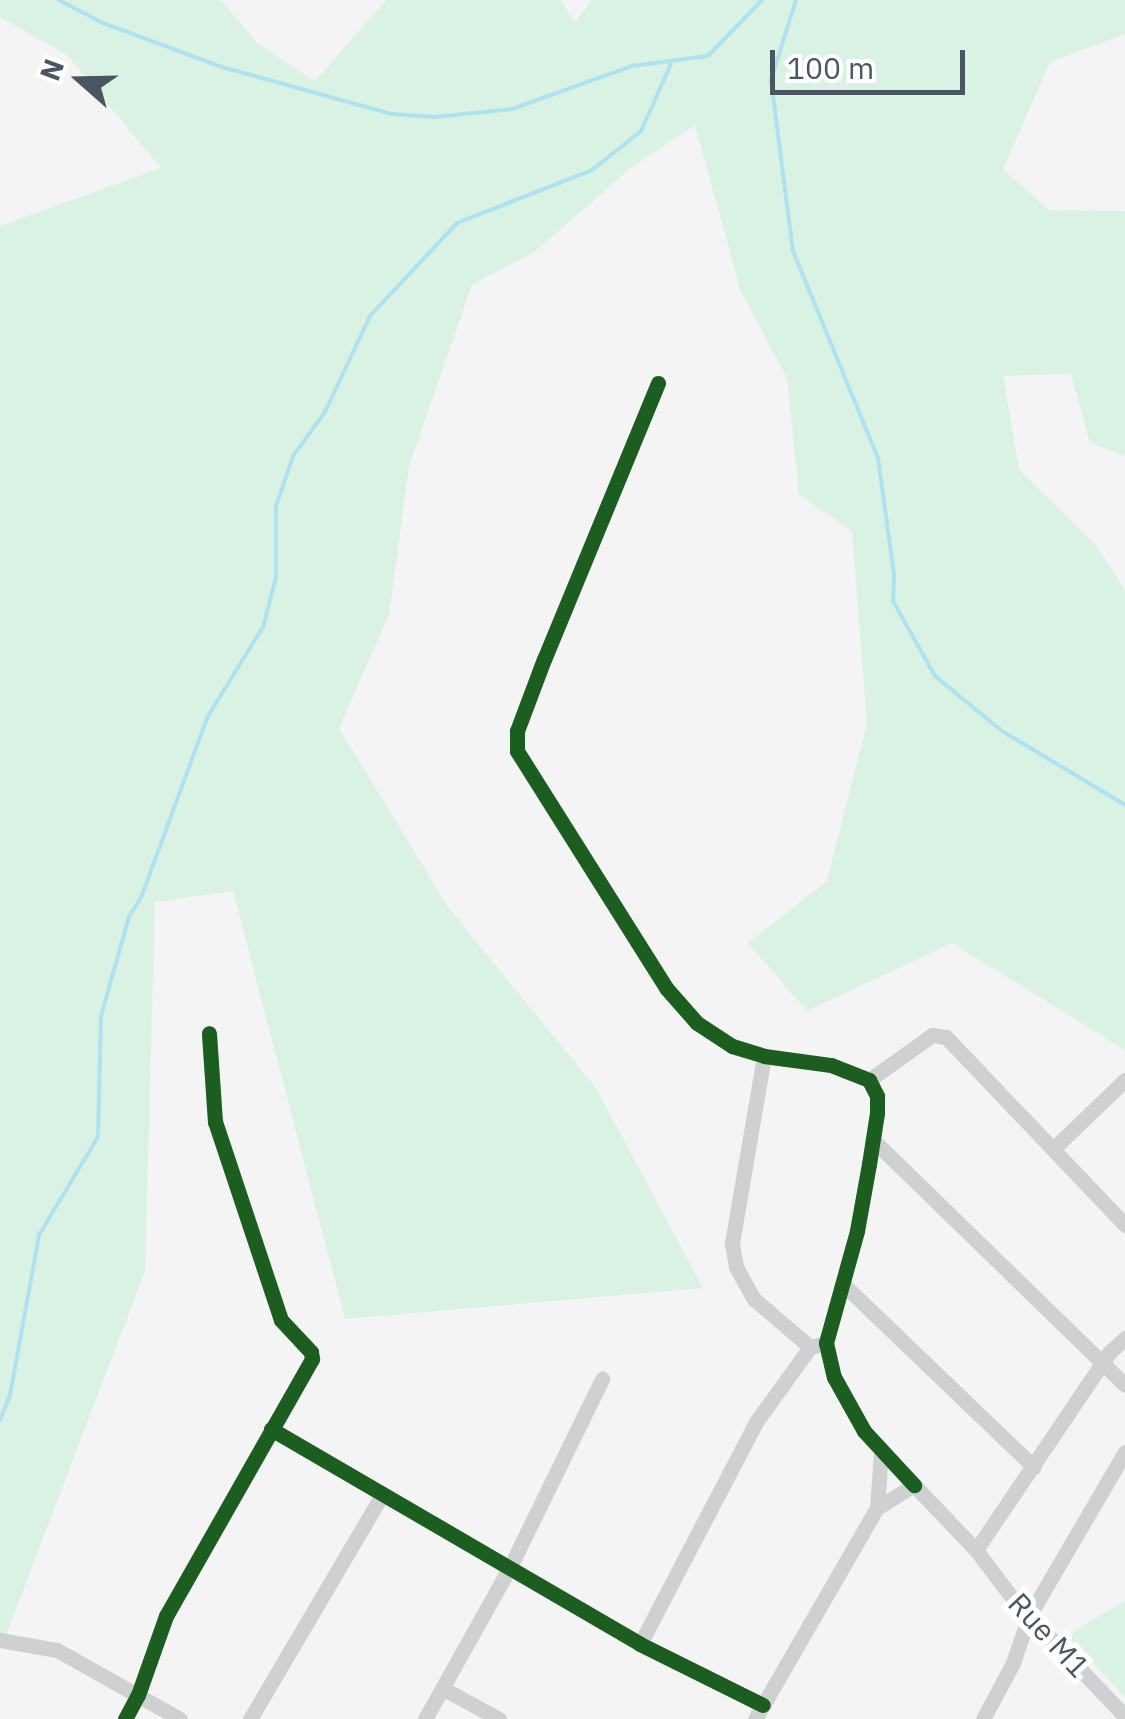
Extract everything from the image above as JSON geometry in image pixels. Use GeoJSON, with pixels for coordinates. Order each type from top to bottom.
{"type":"FeatureCollection","features":[{"type":"Feature","properties":{"kind":"street"},"geometry":{"type":"LineString","coordinates":[[640,1644],[756,1422],[818,1345],[844,1285],[872,1140],[876,1096],[869,1080],[830,1065],[764,1056],[714,1036],[667,989],[517,751],[517,731],[544,659],[658,383]]}},
{"type":"Feature","properties":{"kind":"street"},"geometry":{"type":"LineString","coordinates":[[125,1719],[138,1695],[166,1616],[309,1368],[311,1352],[281,1320],[221,1139],[209,1032]]}},
{"type":"Feature","properties":{"kind":"street"},"geometry":{"type":"LineString","coordinates":[[869,1080],[932,1035],[946,1037],[1125,1225]]}},
{"type":"Feature","properties":{"kind":"street"},"geometry":{"type":"LineString","coordinates":[[764,1056],[732,1244],[736,1266],[754,1299],[818,1345]]}},
{"type":"Feature","properties":{"kind":"street"},"geometry":{"type":"LineString","coordinates":[[1053,1149],[1125,1080]]}},
{"type":"Feature","properties":{"kind":"street"},"geometry":{"type":"LineString","coordinates":[[872,1140],[1125,1384]]}},
{"type":"Feature","properties":{"kind":"street"},"geometry":{"type":"LineString","coordinates":[[844,1285],[1034,1468]]}},
{"type":"Feature","properties":{"kind":"street"},"geometry":{"type":"LineString","coordinates":[[976,1550],[1101,1364],[1125,1338]]}},
{"type":"Feature","properties":{"kind":"street","name":"Rue M1"},"geometry":{"type":"LineString","coordinates":[[818,1345],[864,1431],[976,1550],[1029,1616],[1125,1716]]}},
{"type":"Feature","properties":{"kind":"street"},"geometry":{"type":"LineString","coordinates":[[425,1719],[508,1569],[602,1379]]}},
{"type":"Feature","properties":{"kind":"street"},"geometry":{"type":"LineString","coordinates":[[271,1429],[759,1712],[877,1508],[882,1452]]}},
{"type":"Feature","properties":{"kind":"street"},"geometry":{"type":"LineString","coordinates":[[983,1719],[1013,1663],[1029,1616],[1125,1452]]}},
{"type":"Feature","properties":{"kind":"street"},"geometry":{"type":"LineString","coordinates":[[877,1508],[914,1485]]}},
{"type":"Feature","properties":{"kind":"street"},"geometry":{"type":"LineString","coordinates":[[250,1719],[382,1495]]}},
{"type":"Feature","properties":{"kind":"street"},"geometry":{"type":"LineString","coordinates":[[0,1640],[44,1644],[180,1719]]}},
{"type":"Feature","properties":{"kind":"street"},"geometry":{"type":"LineString","coordinates":[[442,1688],[499,1719]]}},
{"type":"Feature","properties":{"kind":"green space"},"geometry":{"type":"Polygon","coordinates":[[[0,0],[221,0],[257,43],[315,81],[386,0],[561,0],[574,23],[592,0],[1125,0],[1125,34],[1050,62],[1003,169],[1049,210],[1125,211],[1125,456],[1090,443],[1071,374],[1003,376],[1019,469],[1096,545],[1125,590],[1125,1050],[952,943],[807,1011],[748,943],[827,881],[867,724],[852,531],[799,495],[787,378],[741,292],[695,125],[632,167],[534,252],[472,285],[409,466],[389,615],[339,728],[448,907],[596,1088],[703,1288],[345,1319],[233,891],[155,902],[145,1271],[0,1651],[0,226],[161,168],[67,55],[0,17],[0,0]]]}},
{"type":"Feature","properties":{"kind":"green space"},"geometry":{"type":"Polygon","coordinates":[[[1125,1601],[1125,1697],[1071,1640],[1073,1632],[1125,1601]]]}},
{"type":"Feature","properties":{"kind":"waterway"},"geometry":{"type":"LineString","coordinates":[[59,0],[103,23],[222,67],[392,114],[435,117],[512,109],[632,66],[708,56],[762,0]]}},
{"type":"Feature","properties":{"kind":"waterway"},"geometry":{"type":"LineString","coordinates":[[796,0],[771,80],[793,251],[878,458],[894,575],[893,601],[935,676],[1002,731],[1125,805]]}},
{"type":"Feature","properties":{"kind":"waterway"},"geometry":{"type":"LineString","coordinates":[[0,1420],[10,1395],[39,1235],[98,1137],[101,1016],[129,917],[142,895],[208,716],[263,627],[276,577],[276,506],[293,456],[325,412],[370,316],[457,223],[592,170],[641,131],[671,64]]}},
{"type":"Feature","properties":{"kind":"cycle path"},"geometry":{"type":"LineString","coordinates":[[658,383],[544,659],[517,731],[517,751],[667,989],[697,1023],[732,1046],[764,1056],[831,1065],[869,1080],[877,1096],[869,1164],[857,1231],[826,1343],[834,1377],[864,1431],[914,1485]]}},
{"type":"Feature","properties":{"kind":"cycle path"},"geometry":{"type":"LineString","coordinates":[[125,1719],[138,1695],[166,1616],[312,1359],[311,1352],[281,1320],[215,1122],[209,1033]]}},
{"type":"Feature","properties":{"kind":"cycle path"},"geometry":{"type":"LineString","coordinates":[[271,1429],[640,1644],[763,1705]]}}]}
